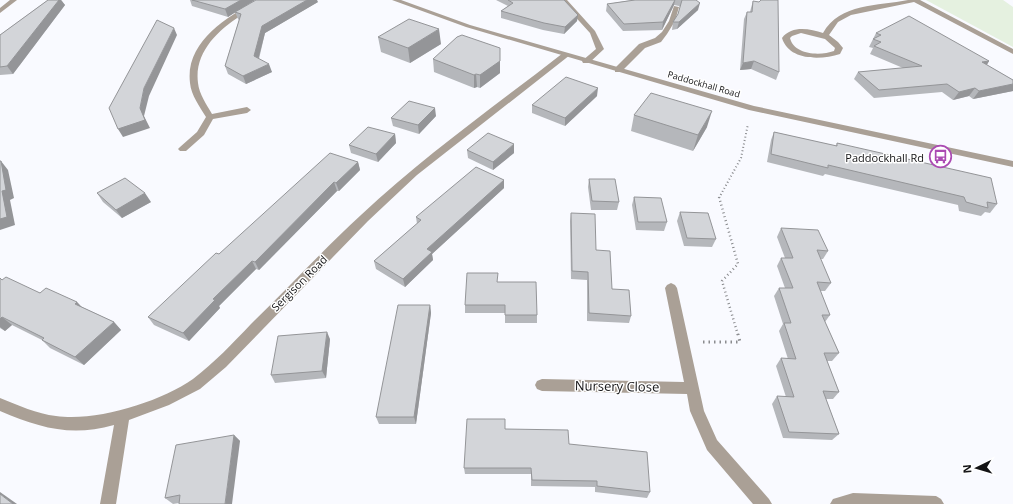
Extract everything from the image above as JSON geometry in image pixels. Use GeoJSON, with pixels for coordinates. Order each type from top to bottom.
{"type":"FeatureCollection","features":[{"type":"Feature","properties":{"kind":"street"},"geometry":{"type":"LineString","coordinates":[[0,11],[14,0]]}},
{"type":"Feature","properties":{"kind":"street"},"geometry":{"type":"LineString","coordinates":[[210,117],[202,104],[194,84],[194,71],[198,57],[207,42],[217,30],[243,11],[263,0]]}},
{"type":"Feature","properties":{"kind":"street","name":"Paddockhall Road"},"geometry":{"type":"LineString","coordinates":[[395,0],[468,26],[752,108],[1013,164]]}},
{"type":"Feature","properties":{"kind":"street"},"geometry":{"type":"LineString","coordinates":[[562,0],[593,32],[600,49],[586,61]]}},
{"type":"Feature","properties":{"kind":"street"},"geometry":{"type":"LineString","coordinates":[[825,36],[830,26],[839,17],[857,11],[916,0],[1013,52]]}},
{"type":"Feature","properties":{"kind":"street"},"geometry":{"type":"LineString","coordinates":[[618,70],[642,46],[658,40],[665,33],[672,21],[676,7]]}},
{"type":"Feature","properties":{"kind":"street"},"geometry":{"type":"LineString","coordinates":[[814,32],[825,36],[837,43],[839,48],[837,52],[825,56],[807,54],[790,47],[786,42],[786,38],[793,33],[814,32]]}},
{"type":"Feature","properties":{"kind":"street","name":"Sergison Road"},"geometry":{"type":"LineString","coordinates":[[0,404],[23,414],[56,423],[84,424],[123,416],[163,401],[196,384],[216,368],[364,218],[414,173],[566,55]]}},
{"type":"Feature","properties":{"kind":"street"},"geometry":{"type":"LineString","coordinates":[[183,149],[201,132],[210,117],[247,110]]}},
{"type":"Feature","properties":{"kind":"street"},"geometry":{"type":"LineString","coordinates":[[671,288],[697,411],[712,444],[752,492],[764,504]]}},
{"type":"Feature","properties":{"kind":"street","name":"Nursery Close"},"geometry":{"type":"LineString","coordinates":[[542,385],[692,388]]}},
{"type":"Feature","properties":{"kind":"street"},"geometry":{"type":"LineString","coordinates":[[108,504],[123,416]]}},
{"type":"Feature","properties":{"kind":"street"},"geometry":{"type":"LineString","coordinates":[[838,504],[853,501],[936,504]]}},
{"type":"Feature","properties":{"kind":"path"},"geometry":{"type":"LineString","coordinates":[[682,342],[740,342],[722,281],[738,264],[719,198],[741,158],[752,108]]}},
{"type":"Feature","properties":{"kind":"green space"},"geometry":{"type":"Polygon","coordinates":[[[926,0],[1003,0],[1013,7],[1013,47],[926,0]]]}},
{"type":"Feature","properties":{"kind":"building"},"geometry":{"type":"Polygon","coordinates":[[[48,0],[59,0],[7,66],[0,67],[0,35],[48,0]]]}},
{"type":"Feature","properties":{"kind":"building"},"geometry":{"type":"Polygon","coordinates":[[[192,0],[241,0],[225,9],[192,0]]]}},
{"type":"Feature","properties":{"kind":"building"},"geometry":{"type":"Polygon","coordinates":[[[256,0],[307,0],[262,26],[254,56],[269,64],[243,76],[225,66],[241,14],[235,12],[256,0]]]}},
{"type":"Feature","properties":{"kind":"building"},"geometry":{"type":"Polygon","coordinates":[[[508,0],[564,0],[578,15],[565,27],[544,23],[501,11],[513,3],[508,0]]]}},
{"type":"Feature","properties":{"kind":"building"},"geometry":{"type":"Polygon","coordinates":[[[635,0],[675,0],[663,22],[624,24],[607,4],[635,0]]]}},
{"type":"Feature","properties":{"kind":"building"},"geometry":{"type":"Polygon","coordinates":[[[682,0],[696,0],[700,3],[679,22],[673,22],[678,14],[682,0]]]}},
{"type":"Feature","properties":{"kind":"building"},"geometry":{"type":"Polygon","coordinates":[[[761,0],[778,0],[779,72],[754,61],[743,63],[747,12],[752,12],[753,1],[759,2],[761,0]]]}},
{"type":"Feature","properties":{"kind":"building"},"geometry":{"type":"Polygon","coordinates":[[[909,16],[989,61],[982,62],[1013,80],[1013,84],[979,91],[975,88],[959,92],[947,84],[879,90],[858,72],[922,66],[874,46],[881,42],[873,39],[881,35],[876,33],[909,16]]]}},
{"type":"Feature","properties":{"kind":"building"},"geometry":{"type":"Polygon","coordinates":[[[409,19],[439,29],[408,48],[378,37],[409,19]]]}},
{"type":"Feature","properties":{"kind":"building"},"geometry":{"type":"Polygon","coordinates":[[[157,20],[174,28],[144,88],[140,108],[145,120],[118,129],[109,108],[157,20]]]}},
{"type":"Feature","properties":{"kind":"building"},"geometry":{"type":"Polygon","coordinates":[[[462,35],[500,48],[500,61],[480,75],[474,75],[433,59],[457,37],[462,35]]]}},
{"type":"Feature","properties":{"kind":"building"},"geometry":{"type":"Polygon","coordinates":[[[566,77],[598,88],[565,118],[532,105],[566,77]]]}},
{"type":"Feature","properties":{"kind":"building"},"geometry":{"type":"Polygon","coordinates":[[[651,93],[712,111],[698,135],[634,115],[651,93]]]}},
{"type":"Feature","properties":{"kind":"building"},"geometry":{"type":"Polygon","coordinates":[[[409,101],[435,108],[418,125],[391,118],[409,101]]]}},
{"type":"Feature","properties":{"kind":"building"},"geometry":{"type":"Polygon","coordinates":[[[368,127],[395,134],[376,154],[349,145],[368,127]]]}},
{"type":"Feature","properties":{"kind":"building"},"geometry":{"type":"Polygon","coordinates":[[[774,132],[837,146],[837,143],[991,178],[997,204],[987,202],[988,208],[966,202],[964,197],[828,165],[828,168],[771,154],[774,132]]]}},
{"type":"Feature","properties":{"kind":"building"},"geometry":{"type":"Polygon","coordinates":[[[488,133],[514,144],[493,162],[467,150],[488,133]]]}},
{"type":"Feature","properties":{"kind":"building"},"geometry":{"type":"Polygon","coordinates":[[[330,153],[358,162],[336,183],[334,182],[255,262],[252,261],[213,299],[215,300],[183,333],[148,317],[216,253],[219,254],[330,153]]]}},
{"type":"Feature","properties":{"kind":"building"},"geometry":{"type":"Polygon","coordinates":[[[0,161],[6,190],[2,191],[7,217],[0,219],[0,161]]]}},
{"type":"Feature","properties":{"kind":"building"},"geometry":{"type":"Polygon","coordinates":[[[476,167],[504,180],[427,249],[432,252],[403,279],[374,261],[421,220],[416,217],[476,167]]]}},
{"type":"Feature","properties":{"kind":"building"},"geometry":{"type":"Polygon","coordinates":[[[125,178],[145,193],[116,210],[97,193],[125,178]]]}},
{"type":"Feature","properties":{"kind":"building"},"geometry":{"type":"Polygon","coordinates":[[[589,179],[615,179],[619,202],[592,201],[589,179]]]}},
{"type":"Feature","properties":{"kind":"building"},"geometry":{"type":"Polygon","coordinates":[[[634,197],[661,198],[667,222],[638,222],[634,197]]]}},
{"type":"Feature","properties":{"kind":"building"},"geometry":{"type":"Polygon","coordinates":[[[680,212],[708,213],[716,239],[687,238],[680,212]]]}},
{"type":"Feature","properties":{"kind":"building"},"geometry":{"type":"Polygon","coordinates":[[[571,213],[595,214],[596,250],[610,251],[612,289],[629,290],[631,316],[589,313],[588,272],[572,271],[571,213]]]}},
{"type":"Feature","properties":{"kind":"building"},"geometry":{"type":"Polygon","coordinates":[[[781,228],[818,230],[828,251],[817,250],[831,283],[817,282],[830,315],[822,315],[839,353],[824,353],[839,392],[823,391],[839,434],[789,432],[777,396],[794,397],[781,358],[796,359],[784,323],[791,323],[779,288],[793,288],[781,258],[793,258],[781,228]]]}},
{"type":"Feature","properties":{"kind":"building"},"geometry":{"type":"Polygon","coordinates":[[[467,273],[498,273],[497,282],[536,282],[537,315],[505,315],[505,305],[465,305],[467,273]]]}},
{"type":"Feature","properties":{"kind":"building"},"geometry":{"type":"Polygon","coordinates":[[[6,277],[40,293],[46,288],[77,302],[75,304],[114,322],[75,357],[42,340],[44,338],[2,317],[0,319],[0,278],[2,280],[6,277]]]}},
{"type":"Feature","properties":{"kind":"building"},"geometry":{"type":"Polygon","coordinates":[[[398,305],[430,305],[414,417],[376,417],[398,305]]]}},
{"type":"Feature","properties":{"kind":"building"},"geometry":{"type":"Polygon","coordinates":[[[327,332],[322,371],[271,375],[278,336],[327,332]]]}},
{"type":"Feature","properties":{"kind":"building"},"geometry":{"type":"Polygon","coordinates":[[[467,419],[505,419],[505,429],[568,430],[569,444],[647,452],[650,492],[597,486],[597,481],[532,480],[531,468],[464,468],[467,419]]]}},
{"type":"Feature","properties":{"kind":"building"},"geometry":{"type":"Polygon","coordinates":[[[234,435],[225,504],[179,504],[180,495],[165,498],[176,445],[234,435]]]}},
{"type":"Feature","properties":{"kind":"building"},"geometry":{"type":"Polygon","coordinates":[[[0,494],[13,504],[0,504],[0,494]]]}},
{"type":"Feature","properties":{"kind":"place","name":"Paddockhall Rd"},"geometry":{"type":"Point","coordinates":[940,157]}}]}
